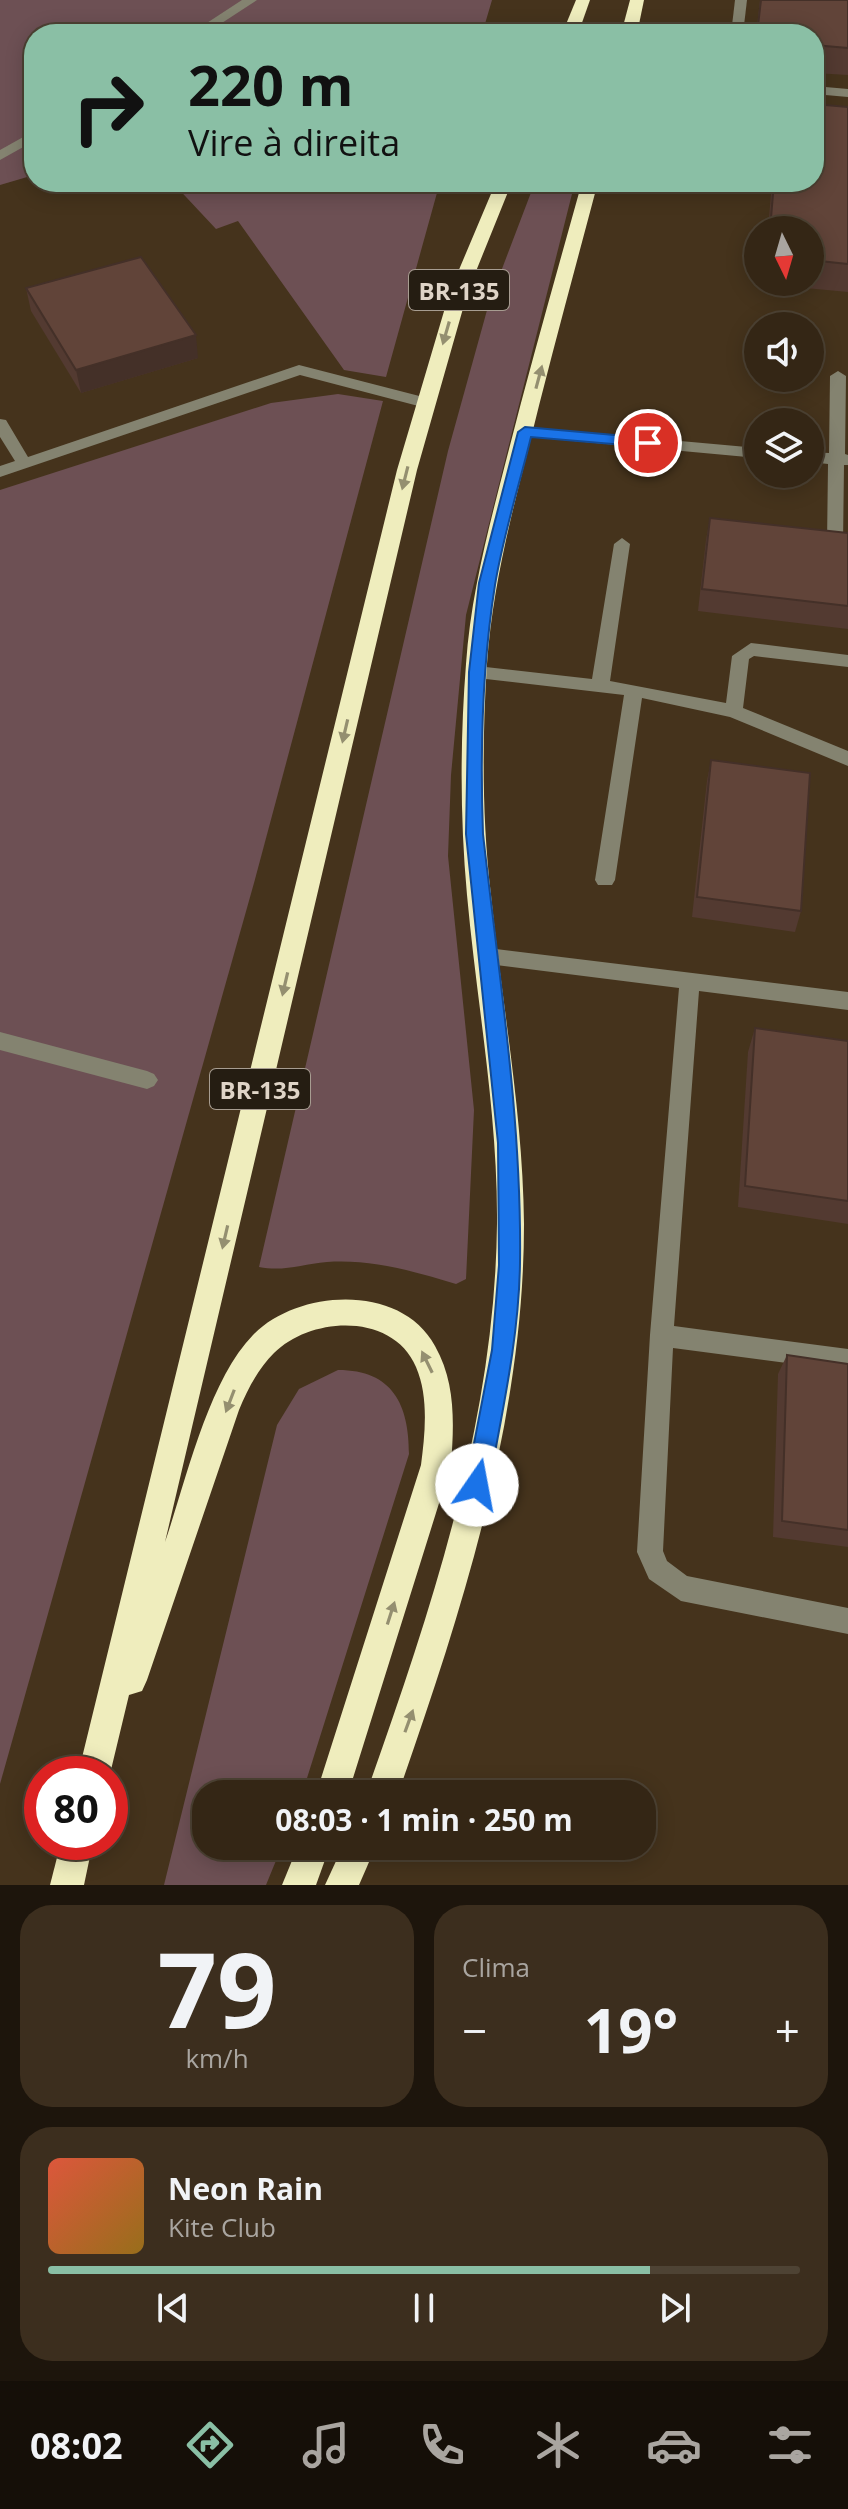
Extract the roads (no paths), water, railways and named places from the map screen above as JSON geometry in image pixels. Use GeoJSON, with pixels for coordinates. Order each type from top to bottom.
{"type":"FeatureCollection","features":[{"type":"Feature","properties":{"kind":"highway"},"geometry":{"type":"LineString","coordinates":[[574,24],[583,0]]}},
{"type":"Feature","properties":{"kind":"highway"},"geometry":{"type":"LineString","coordinates":[[631,24],[637,0]]}},
{"type":"Feature","properties":{"kind":"highway","name":"BR-135"},"geometry":{"type":"LineString","coordinates":[[100,1756],[426,403],[459,291],[500,192]]}},
{"type":"Feature","properties":{"kind":"highway"},"geometry":{"type":"LineString","coordinates":[[387,1780],[424,1678],[466,1539],[503,1350],[510,1265],[508,1143],[474,819],[477,672],[487,583],[587,192]]}},
{"type":"Feature","properties":{"kind":"highway"},"geometry":{"type":"LineString","coordinates":[[102,1756],[221,1424],[247,1365],[280,1330],[300,1319],[343,1311],[387,1320],[417,1343],[435,1381],[439,1436],[428,1496],[337,1780]]}},
{"type":"Feature","properties":{"kind":"highway"},"geometry":{"type":"LineString","coordinates":[[67,1885],[73,1860]]}},
{"type":"Feature","properties":{"kind":"highway"},"geometry":{"type":"LineString","coordinates":[[299,1885],[309,1860]]}},
{"type":"Feature","properties":{"kind":"highway"},"geometry":{"type":"LineString","coordinates":[[342,1885],[354,1860]]}},
{"type":"Feature","properties":{"kind":"lane"},"geometry":{"type":"LineString","coordinates":[[212,24],[251,0]]}},
{"type":"Feature","properties":{"kind":"lane"},"geometry":{"type":"LineString","coordinates":[[738,24],[741,0]]}},
{"type":"Feature","properties":{"kind":"lane"},"geometry":{"type":"LineString","coordinates":[[824,91],[848,93]]}},
{"type":"Feature","properties":{"kind":"lane"},"geometry":{"type":"LineString","coordinates":[[0,156],[24,141]]}},
{"type":"Feature","properties":{"kind":"lane"},"geometry":{"type":"LineString","coordinates":[[0,472],[299,370],[426,403]]}},
{"type":"Feature","properties":{"kind":"lane"},"geometry":{"type":"LineString","coordinates":[[835,544],[843,460],[838,376]]}},
{"type":"Feature","properties":{"kind":"lane"},"geometry":{"type":"LineString","coordinates":[[0,424],[25,464]]}},
{"type":"Feature","properties":{"kind":"lane"},"geometry":{"type":"LineString","coordinates":[[525,432],[744,452]]}},
{"type":"Feature","properties":{"kind":"lane"},"geometry":{"type":"LineString","coordinates":[[600,685],[622,544]]}},
{"type":"Feature","properties":{"kind":"lane"},"geometry":{"type":"LineString","coordinates":[[734,711],[741,656],[751,649],[848,661]]}},
{"type":"Feature","properties":{"kind":"lane"},"geometry":{"type":"LineString","coordinates":[[477,672],[634,690],[734,711],[848,759]]}},
{"type":"Feature","properties":{"kind":"lane"},"geometry":{"type":"LineString","coordinates":[[605,880],[634,690]]}},
{"type":"Feature","properties":{"kind":"lane"},"geometry":{"type":"LineString","coordinates":[[488,956],[848,1001]]}},
{"type":"Feature","properties":{"kind":"lane"},"geometry":{"type":"LineString","coordinates":[[690,981],[662,1335],[650,1552],[658,1570],[681,1588],[848,1621]]}},
{"type":"Feature","properties":{"kind":"lane"},"geometry":{"type":"LineString","coordinates":[[0,1041],[147,1080]]}},
{"type":"Feature","properties":{"kind":"lane"},"geometry":{"type":"LineString","coordinates":[[662,1335],[848,1360]]}}]}
